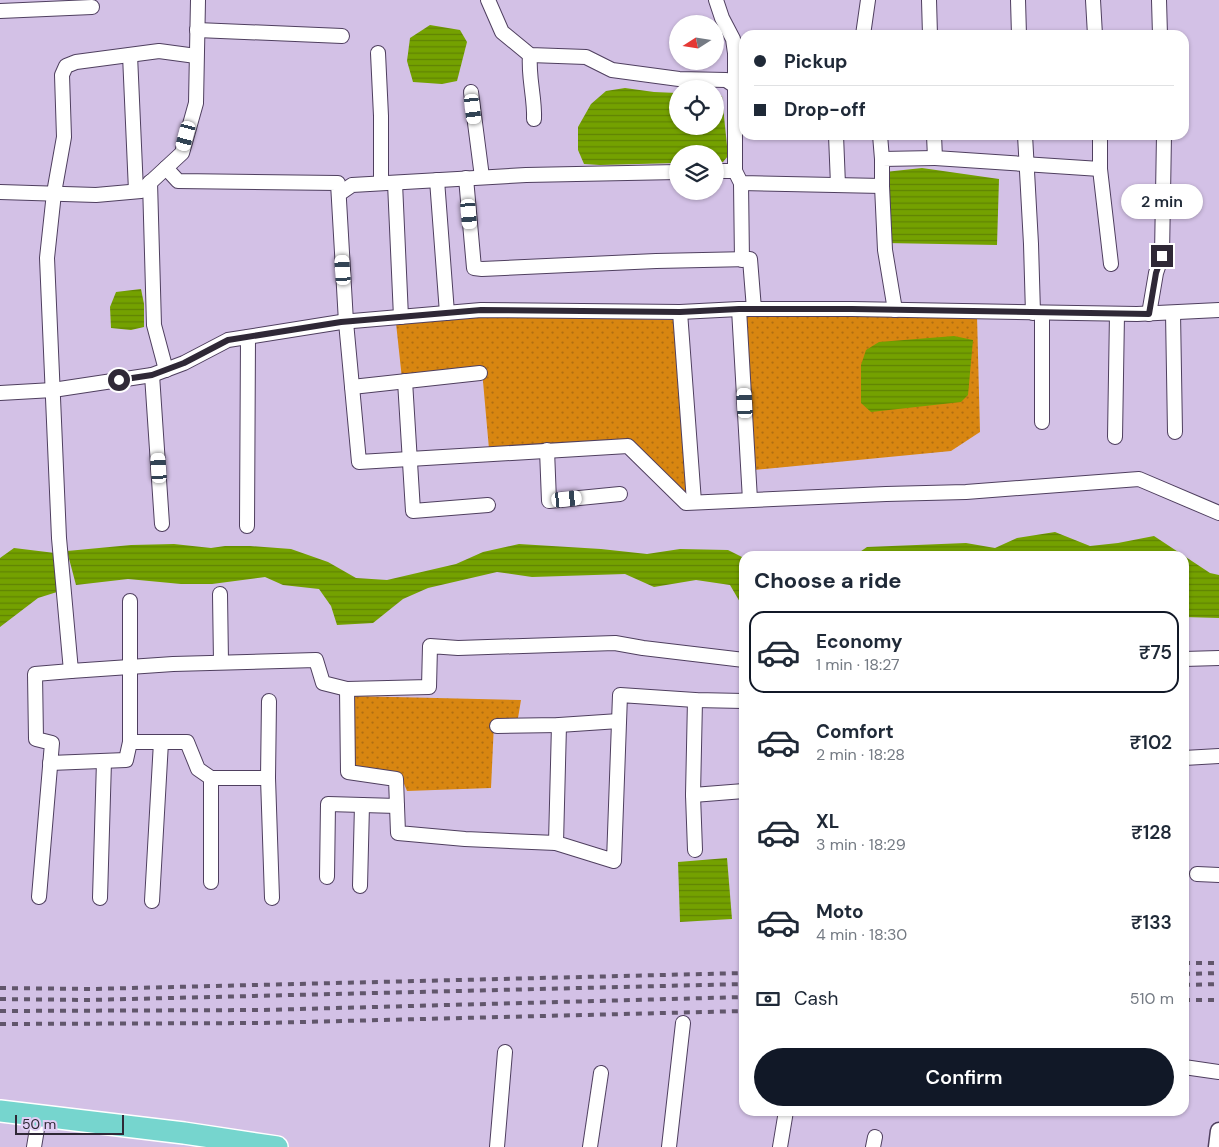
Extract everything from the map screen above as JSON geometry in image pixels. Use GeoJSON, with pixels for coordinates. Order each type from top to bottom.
{"type":"FeatureCollection","features":[{"type":"Feature","properties":{"kind":"main road"},"geometry":{"type":"LineString","coordinates":[[0,1112],[184,1133],[277,1147]]}},
{"type":"Feature","properties":{"kind":"street"},"geometry":{"type":"LineString","coordinates":[[0,192],[96,195],[142,190],[182,154],[196,103],[198,0]]}},
{"type":"Feature","properties":{"kind":"street"},"geometry":{"type":"LineString","coordinates":[[488,0],[502,32],[530,55],[586,57],[612,70],[680,79],[726,80],[735,86]]}},
{"type":"Feature","properties":{"kind":"street"},"geometry":{"type":"LineString","coordinates":[[716,0],[722,18],[733,39],[735,53],[742,260]]}},
{"type":"Feature","properties":{"kind":"street"},"geometry":{"type":"LineString","coordinates":[[864,30],[868,0]]}},
{"type":"Feature","properties":{"kind":"street"},"geometry":{"type":"LineString","coordinates":[[929,0],[930,30]]}},
{"type":"Feature","properties":{"kind":"street"},"geometry":{"type":"LineString","coordinates":[[1018,0],[1019,30]]}},
{"type":"Feature","properties":{"kind":"street"},"geometry":{"type":"LineString","coordinates":[[1093,0],[1095,30]]}},
{"type":"Feature","properties":{"kind":"street"},"geometry":{"type":"LineString","coordinates":[[1159,0],[1160,30]]}},
{"type":"Feature","properties":{"kind":"street"},"geometry":{"type":"LineString","coordinates":[[0,12],[92,7]]}},
{"type":"Feature","properties":{"kind":"street"},"geometry":{"type":"LineString","coordinates":[[197,30],[342,36]]}},
{"type":"Feature","properties":{"kind":"street"},"geometry":{"type":"LineString","coordinates":[[72,671],[59,538],[47,258],[54,193],[64,137],[62,75],[66,66],[76,62],[158,51],[196,56]]}},
{"type":"Feature","properties":{"kind":"street"},"geometry":{"type":"LineString","coordinates":[[378,53],[381,116],[381,183]]}},
{"type":"Feature","properties":{"kind":"street"},"geometry":{"type":"LineString","coordinates":[[130,55],[136,191]]}},
{"type":"Feature","properties":{"kind":"street"},"geometry":{"type":"LineString","coordinates":[[530,55],[529,68],[535,103],[534,119]]}},
{"type":"Feature","properties":{"kind":"street"},"geometry":{"type":"LineString","coordinates":[[471,92],[482,178]]}},
{"type":"Feature","properties":{"kind":"street"},"geometry":{"type":"LineString","coordinates":[[836,140],[838,185]]}},
{"type":"Feature","properties":{"kind":"street"},"geometry":{"type":"LineString","coordinates":[[880,140],[885,250],[895,310]]}},
{"type":"Feature","properties":{"kind":"street"},"geometry":{"type":"LineString","coordinates":[[934,140],[935,158]]}},
{"type":"Feature","properties":{"kind":"street"},"geometry":{"type":"LineString","coordinates":[[1026,140],[1038,313],[1042,422]]}},
{"type":"Feature","properties":{"kind":"street"},"geometry":{"type":"LineString","coordinates":[[1100,140],[1100,169],[1111,264]]}},
{"type":"Feature","properties":{"kind":"street"},"geometry":{"type":"LineString","coordinates":[[1149,314],[1156,273],[1162,256],[1164,140]]}},
{"type":"Feature","properties":{"kind":"street"},"geometry":{"type":"LineString","coordinates":[[882,159],[935,158],[1100,169]]}},
{"type":"Feature","properties":{"kind":"street"},"geometry":{"type":"LineString","coordinates":[[166,168],[178,181],[338,183],[346,322],[359,462],[628,446],[686,503],[966,492],[1139,478],[1219,513]]}},
{"type":"Feature","properties":{"kind":"street"},"geometry":{"type":"LineString","coordinates":[[339,194],[352,185],[381,183],[526,175],[669,172]]}},
{"type":"Feature","properties":{"kind":"street"},"geometry":{"type":"LineString","coordinates":[[724,173],[738,177],[838,185],[882,186]]}},
{"type":"Feature","properties":{"kind":"street"},"geometry":{"type":"LineString","coordinates":[[466,178],[474,268],[750,259],[754,309]]}},
{"type":"Feature","properties":{"kind":"street"},"geometry":{"type":"LineString","coordinates":[[437,180],[447,313]]}},
{"type":"Feature","properties":{"kind":"street"},"geometry":{"type":"LineString","coordinates":[[150,182],[154,325],[166,370]]}},
{"type":"Feature","properties":{"kind":"street"},"geometry":{"type":"LineString","coordinates":[[395,183],[401,317]]}},
{"type":"Feature","properties":{"kind":"street"},"geometry":{"type":"LineString","coordinates":[[739,309],[750,500]]}},
{"type":"Feature","properties":{"kind":"street"},"geometry":{"type":"LineString","coordinates":[[0,394],[53,390],[152,375],[184,363],[228,340],[346,322],[481,310],[680,312],[754,309],[1117,314],[1219,310]]}},
{"type":"Feature","properties":{"kind":"street"},"geometry":{"type":"LineString","coordinates":[[680,312],[694,502]]}},
{"type":"Feature","properties":{"kind":"street"},"geometry":{"type":"LineString","coordinates":[[1173,313],[1175,432]]}},
{"type":"Feature","properties":{"kind":"street"},"geometry":{"type":"LineString","coordinates":[[1115,437],[1117,314]]}},
{"type":"Feature","properties":{"kind":"street"},"geometry":{"type":"LineString","coordinates":[[247,526],[248,337]]}},
{"type":"Feature","properties":{"kind":"street"},"geometry":{"type":"LineString","coordinates":[[352,387],[480,373]]}},
{"type":"Feature","properties":{"kind":"street"},"geometry":{"type":"LineString","coordinates":[[152,375],[162,524]]}},
{"type":"Feature","properties":{"kind":"street"},"geometry":{"type":"LineString","coordinates":[[405,381],[413,511],[488,505]]}},
{"type":"Feature","properties":{"kind":"street"},"geometry":{"type":"LineString","coordinates":[[546,450],[549,501],[620,494]]}},
{"type":"Feature","properties":{"kind":"street"},"geometry":{"type":"LineString","coordinates":[[220,594],[221,662]]}},
{"type":"Feature","properties":{"kind":"street"},"geometry":{"type":"LineString","coordinates":[[50,763],[126,760],[130,742],[130,602]]}},
{"type":"Feature","properties":{"kind":"street"},"geometry":{"type":"LineString","coordinates":[[39,897],[52,743],[36,739],[35,674],[221,662],[316,660],[323,683],[347,689],[429,687],[430,646],[458,648],[615,643],[739,659]]}},
{"type":"Feature","properties":{"kind":"street"},"geometry":{"type":"LineString","coordinates":[[1189,659],[1219,658]]}},
{"type":"Feature","properties":{"kind":"street"},"geometry":{"type":"LineString","coordinates":[[347,689],[348,772],[396,779],[398,834],[556,843],[614,861],[620,695],[739,701]]}},
{"type":"Feature","properties":{"kind":"street"},"geometry":{"type":"LineString","coordinates":[[695,700],[693,795],[695,850]]}},
{"type":"Feature","properties":{"kind":"street"},"geometry":{"type":"LineString","coordinates":[[269,701],[268,778],[272,898]]}},
{"type":"Feature","properties":{"kind":"street"},"geometry":{"type":"LineString","coordinates":[[497,726],[559,725],[619,721]]}},
{"type":"Feature","properties":{"kind":"street"},"geometry":{"type":"LineString","coordinates":[[556,843],[559,725]]}},
{"type":"Feature","properties":{"kind":"street"},"geometry":{"type":"LineString","coordinates":[[130,742],[187,742],[198,769],[211,778],[268,778]]}},
{"type":"Feature","properties":{"kind":"street"},"geometry":{"type":"LineString","coordinates":[[152,901],[161,742]]}},
{"type":"Feature","properties":{"kind":"street"},"geometry":{"type":"LineString","coordinates":[[1189,758],[1219,756]]}},
{"type":"Feature","properties":{"kind":"street"},"geometry":{"type":"LineString","coordinates":[[100,898],[104,761]]}},
{"type":"Feature","properties":{"kind":"street"},"geometry":{"type":"LineString","coordinates":[[211,778],[211,882]]}},
{"type":"Feature","properties":{"kind":"street"},"geometry":{"type":"LineString","coordinates":[[693,795],[739,790]]}},
{"type":"Feature","properties":{"kind":"street"},"geometry":{"type":"LineString","coordinates":[[327,877],[328,804],[397,806]]}},
{"type":"Feature","properties":{"kind":"street"},"geometry":{"type":"LineString","coordinates":[[360,886],[362,805]]}},
{"type":"Feature","properties":{"kind":"street"},"geometry":{"type":"LineString","coordinates":[[1197,874],[1219,875]]}},
{"type":"Feature","properties":{"kind":"street"},"geometry":{"type":"LineString","coordinates":[[669,1147],[683,1023]]}},
{"type":"Feature","properties":{"kind":"street"},"geometry":{"type":"LineString","coordinates":[[497,1147],[505,1052]]}},
{"type":"Feature","properties":{"kind":"street"},"geometry":{"type":"LineString","coordinates":[[1189,1068],[1219,1072]]}},
{"type":"Feature","properties":{"kind":"street"},"geometry":{"type":"LineString","coordinates":[[590,1147],[601,1072]]}},
{"type":"Feature","properties":{"kind":"street"},"geometry":{"type":"LineString","coordinates":[[780,1147],[785,1116]]}},
{"type":"Feature","properties":{"kind":"street"},"geometry":{"type":"LineString","coordinates":[[34,1147],[39,1117]]}},
{"type":"Feature","properties":{"kind":"street"},"geometry":{"type":"LineString","coordinates":[[1217,1147],[1219,1131]]}},
{"type":"Feature","properties":{"kind":"shaded area"},"geometry":{"type":"Polygon","coordinates":[[[430,25],[460,30],[467,42],[457,81],[442,84],[413,82],[407,61],[410,38],[430,25]]]}},
{"type":"Feature","properties":{"kind":"shaded area"},"geometry":{"type":"Polygon","coordinates":[[[625,88],[669,93],[669,135],[724,135],[724,116],[728,156],[724,161],[724,145],[669,145],[669,163],[584,164],[578,150],[578,127],[591,104],[606,91],[625,88]]]}},
{"type":"Feature","properties":{"kind":"shaded area"},"geometry":{"type":"Polygon","coordinates":[[[922,168],[999,179],[997,245],[885,243],[885,172],[922,168]]]}},
{"type":"Feature","properties":{"kind":"shaded area"},"geometry":{"type":"Polygon","coordinates":[[[141,289],[144,304],[144,327],[131,330],[111,328],[110,307],[116,292],[141,289]]]}},
{"type":"Feature","properties":{"kind":"shaded area"},"geometry":{"type":"Polygon","coordinates":[[[464,315],[674,320],[687,490],[685,498],[629,442],[489,449],[482,370],[402,379],[396,323],[464,315]]]}},
{"type":"Feature","properties":{"kind":"shaded area"},"geometry":{"type":"Polygon","coordinates":[[[744,315],[977,316],[980,432],[951,451],[754,470],[744,315]]]}},
{"type":"Feature","properties":{"kind":"shaded area"},"geometry":{"type":"Polygon","coordinates":[[[954,336],[973,340],[968,395],[961,402],[871,412],[861,403],[861,365],[866,350],[879,342],[954,336]]]}},
{"type":"Feature","properties":{"kind":"shaded area"},"geometry":{"type":"Polygon","coordinates":[[[1055,532],[1090,546],[1154,536],[1177,551],[861,551],[867,547],[966,543],[995,548],[1017,538],[1055,532]]]}},
{"type":"Feature","properties":{"kind":"shaded area"},"geometry":{"type":"Polygon","coordinates":[[[174,544],[211,548],[250,546],[291,549],[328,562],[356,578],[387,580],[456,564],[483,552],[519,544],[647,554],[680,549],[728,550],[739,556],[739,600],[730,585],[696,580],[654,587],[625,574],[532,577],[497,572],[428,588],[403,599],[373,623],[337,625],[331,606],[319,589],[283,585],[265,577],[212,584],[181,584],[128,579],[76,585],[67,551],[131,545],[174,544]]]}},
{"type":"Feature","properties":{"kind":"shaded area"},"geometry":{"type":"Polygon","coordinates":[[[14,548],[55,553],[57,592],[38,598],[0,627],[0,558],[14,548]]]}},
{"type":"Feature","properties":{"kind":"shaded area"},"geometry":{"type":"Polygon","coordinates":[[[1189,559],[1210,573],[1219,575],[1219,618],[1189,617],[1189,559]]]}},
{"type":"Feature","properties":{"kind":"shaded area"},"geometry":{"type":"Polygon","coordinates":[[[351,696],[521,700],[518,718],[494,723],[491,788],[407,791],[400,774],[353,766],[351,696]]]}},
{"type":"Feature","properties":{"kind":"shaded area"},"geometry":{"type":"Polygon","coordinates":[[[727,858],[732,919],[680,922],[678,862],[727,858]]]}},
{"type":"Feature","properties":{"kind":"railway"},"geometry":{"type":"LineString","coordinates":[[1189,963],[1219,963]]}},
{"type":"Feature","properties":{"kind":"railway"},"geometry":{"type":"LineString","coordinates":[[0,988],[92,989],[739,973]]}},
{"type":"Feature","properties":{"kind":"railway"},"geometry":{"type":"LineString","coordinates":[[1189,974],[1219,973]]}},
{"type":"Feature","properties":{"kind":"railway"},"geometry":{"type":"LineString","coordinates":[[0,999],[88,1000],[739,984]]}},
{"type":"Feature","properties":{"kind":"railway"},"geometry":{"type":"LineString","coordinates":[[1189,985],[1219,984]]}},
{"type":"Feature","properties":{"kind":"railway"},"geometry":{"type":"LineString","coordinates":[[0,1011],[263,1010],[739,997]]}},
{"type":"Feature","properties":{"kind":"railway"},"geometry":{"type":"LineString","coordinates":[[1189,1000],[1219,1000]]}},
{"type":"Feature","properties":{"kind":"railway"},"geometry":{"type":"LineString","coordinates":[[0,1024],[261,1023],[739,1011]]}},
{"type":"Feature","properties":{"kind":"route"},"geometry":{"type":"LineString","coordinates":[[119,380],[152,375],[184,363],[228,340],[341,322],[481,310],[680,312],[739,309],[852,309],[1149,314],[1156,273],[1162,256]]}}]}
